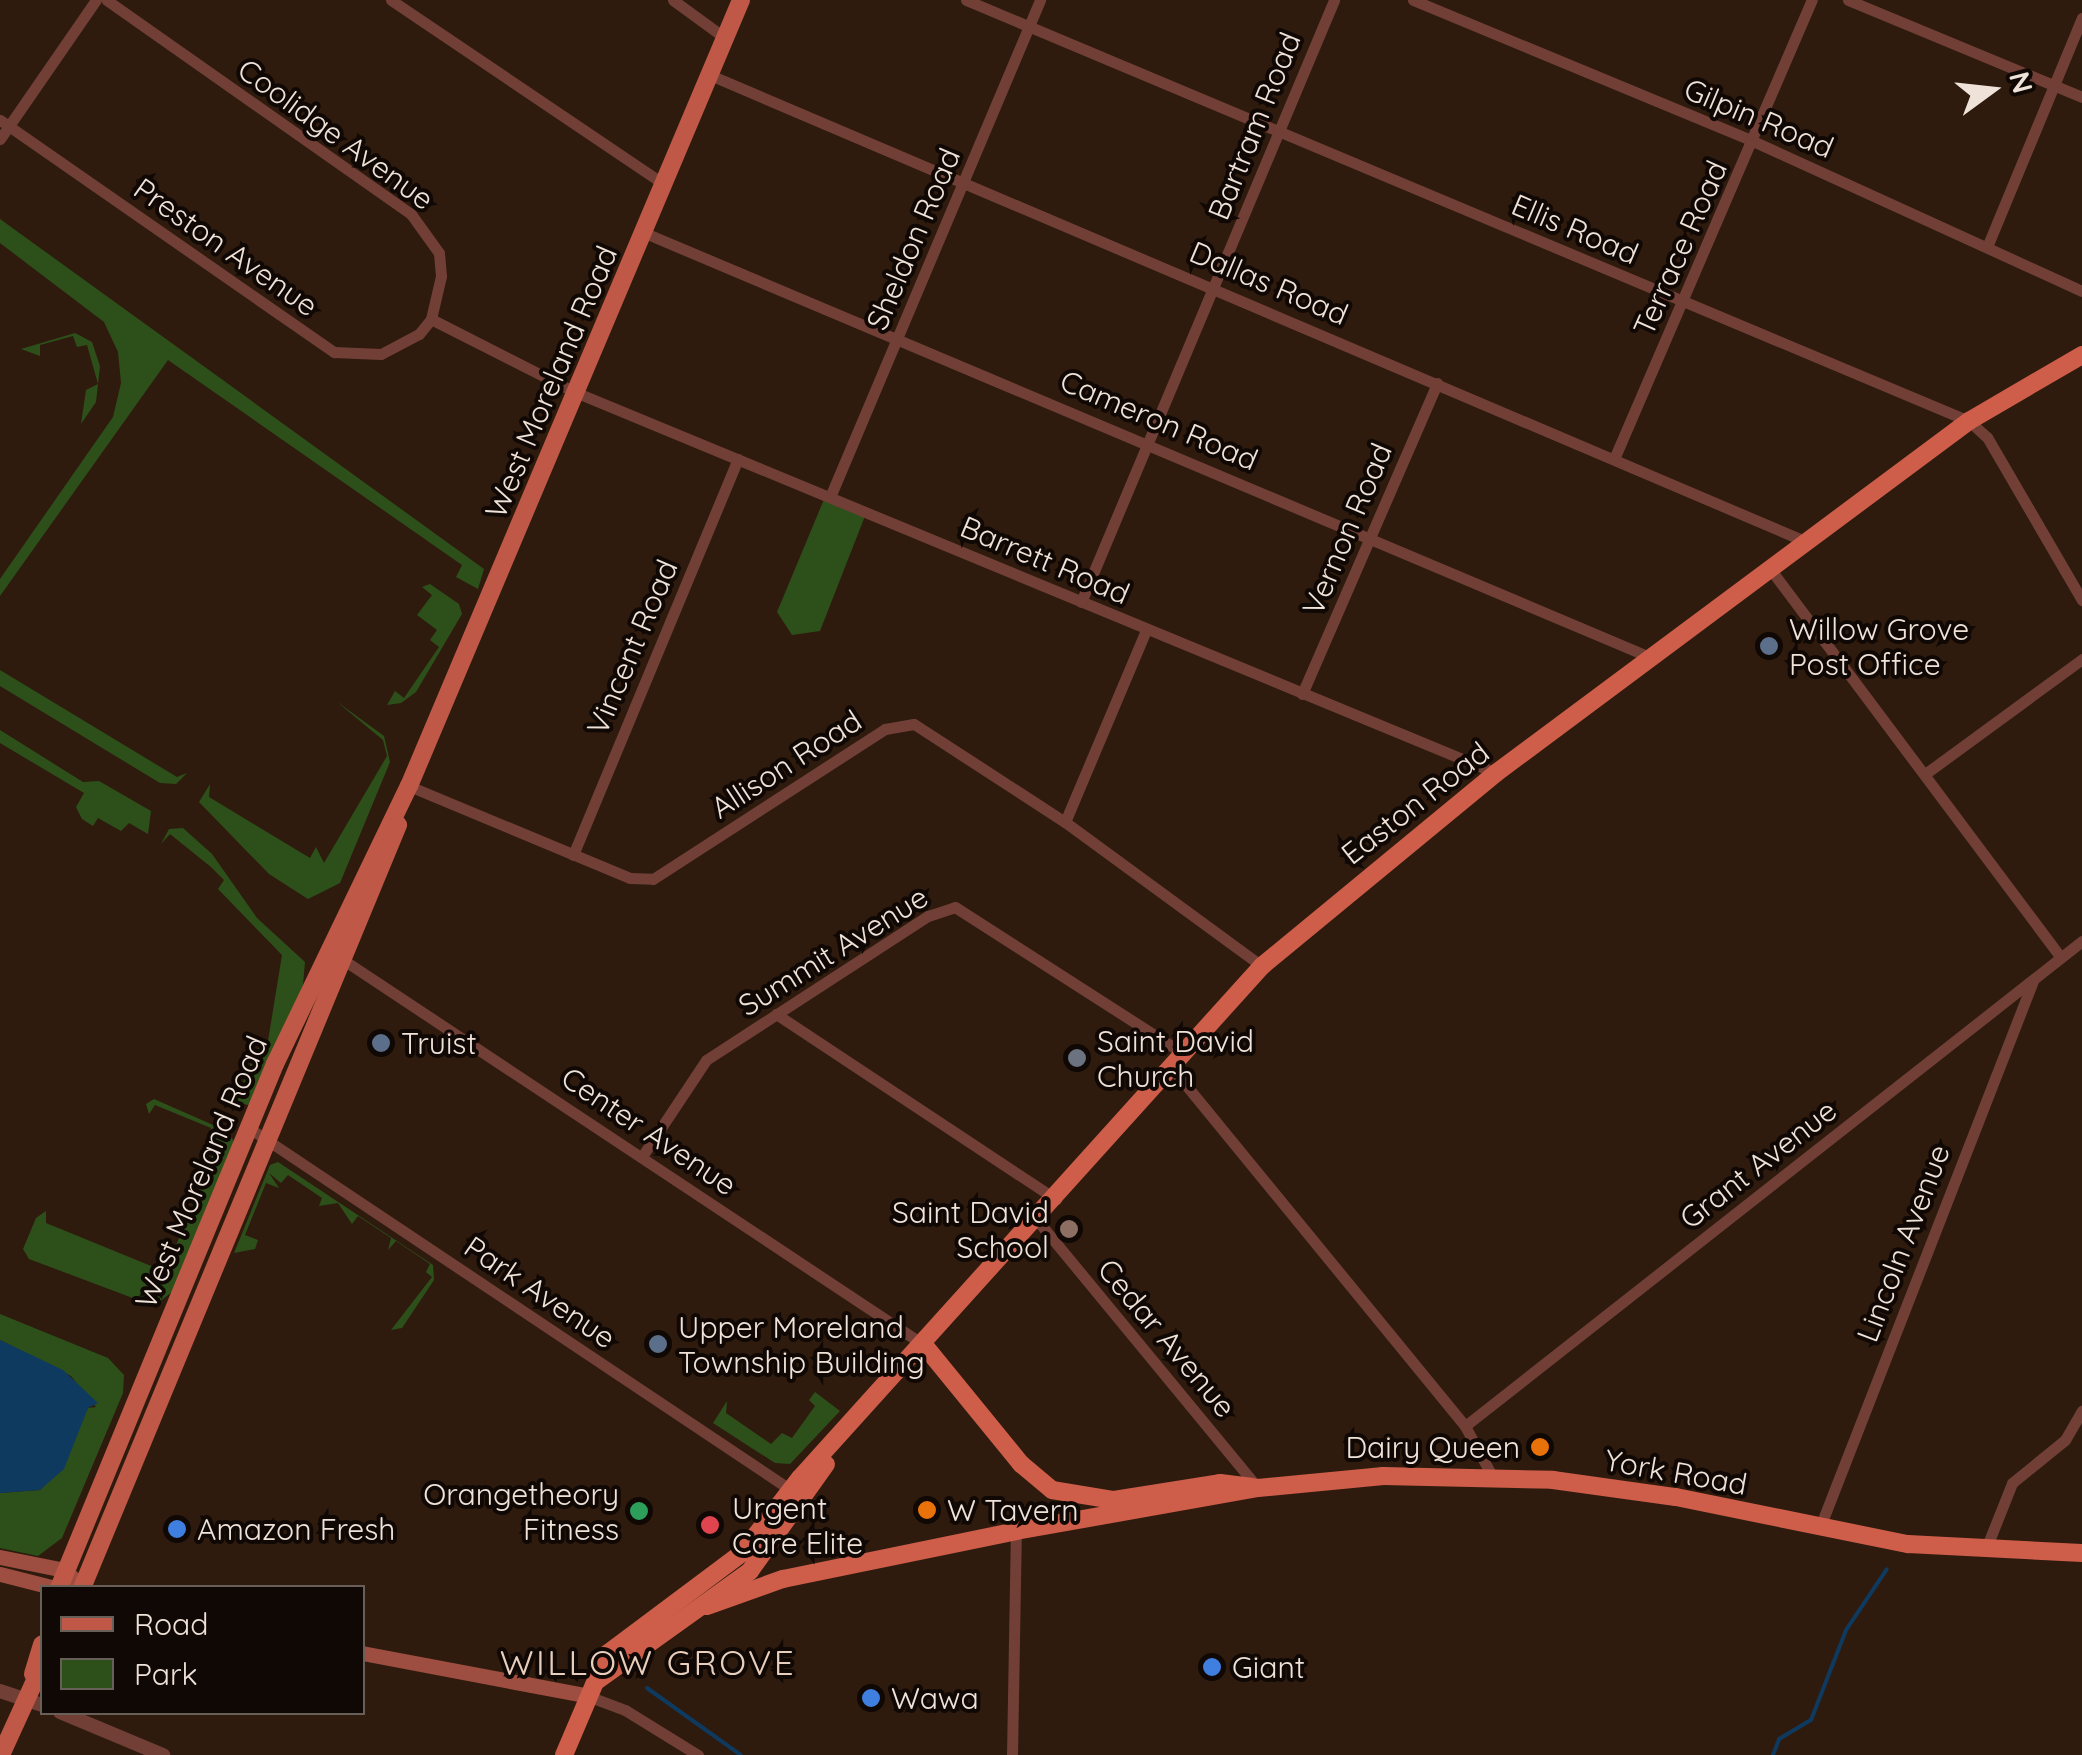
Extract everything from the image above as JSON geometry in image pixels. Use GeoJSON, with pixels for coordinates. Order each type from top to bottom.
{"type":"FeatureCollection","features":[{"type":"Feature","properties":{"kind":"highway","name":"Easton Road"},"geometry":{"type":"LineString","coordinates":[[585,1695],[620,1640],[693,1594],[742,1553],[796,1494],[872,1398],[1056,1199],[1262,966],[1496,773],[1968,422],[2082,355]]}},
{"type":"Feature","properties":{"kind":"highway","name":"York Road"},"geometry":{"type":"LineString","coordinates":[[924,1345],[1021,1464],[1052,1490],[1114,1500],[1220,1483],[1258,1488]]}},
{"type":"Feature","properties":{"kind":"highway","name":"York Road"},"geometry":{"type":"LineString","coordinates":[[707,1606],[782,1580],[1016,1531],[1258,1488],[1366,1477],[1492,1476],[1620,1488],[1820,1527],[1985,1552],[2082,1553]]}},
{"type":"Feature","properties":{"kind":"highway","name":"Easton Road"},"geometry":{"type":"LineString","coordinates":[[585,1695],[628,1652],[707,1606],[750,1572],[796,1494]]}},
{"type":"Feature","properties":{"kind":"highway"},"geometry":{"type":"LineString","coordinates":[[564,1755],[585,1695]]}},
{"type":"Feature","properties":{"kind":"main road","name":"West Moreland Road"},"geometry":{"type":"LineString","coordinates":[[85,1585],[345,961],[408,786],[741,0]]}},
{"type":"Feature","properties":{"kind":"main road","name":"West Moreland Road"},"geometry":{"type":"LineString","coordinates":[[63,1583],[330,940],[408,786]]}},
{"type":"Feature","properties":{"kind":"main road"},"geometry":{"type":"LineString","coordinates":[[0,1557],[63,1583]]}},
{"type":"Feature","properties":{"kind":"main road"},"geometry":{"type":"LineString","coordinates":[[0,1574],[63,1583]]}},
{"type":"Feature","properties":{"kind":"main road"},"geometry":{"type":"LineString","coordinates":[[365,1654],[585,1695]]}},
{"type":"Feature","properties":{"kind":"main road"},"geometry":{"type":"LineString","coordinates":[[34,1702],[40,1658]]}},
{"type":"Feature","properties":{"kind":"main road"},"geometry":{"type":"LineString","coordinates":[[2,1755],[34,1702],[40,1675]]}},
{"type":"Feature","properties":{"kind":"street"},"geometry":{"type":"LineString","coordinates":[[0,139],[4,124],[96,0]]}},
{"type":"Feature","properties":{"kind":"street","name":"Coolidge Avenue"},"geometry":{"type":"LineString","coordinates":[[106,0],[411,214],[439,254],[431,319]]}},
{"type":"Feature","properties":{"kind":"street"},"geometry":{"type":"LineString","coordinates":[[391,0],[664,184]]}},
{"type":"Feature","properties":{"kind":"street"},"geometry":{"type":"LineString","coordinates":[[673,0],[725,38]]}},
{"type":"Feature","properties":{"kind":"street","name":"Ellis Road"},"geometry":{"type":"LineString","coordinates":[[966,0],[1968,422],[1987,436],[2082,600]]}},
{"type":"Feature","properties":{"kind":"street","name":"Sheldon Road"},"geometry":{"type":"LineString","coordinates":[[830,497],[1040,0]]}},
{"type":"Feature","properties":{"kind":"street","name":"Bartram Road"},"geometry":{"type":"LineString","coordinates":[[1082,602],[1217,286],[1277,128],[1334,0]]}},
{"type":"Feature","properties":{"kind":"street","name":"Gilpin Road"},"geometry":{"type":"LineString","coordinates":[[1414,0],[1755,142],[2082,291]]}},
{"type":"Feature","properties":{"kind":"street","name":"Terrace Road"},"geometry":{"type":"LineString","coordinates":[[1614,459],[1755,142],[1812,0]]}},
{"type":"Feature","properties":{"kind":"street"},"geometry":{"type":"LineString","coordinates":[[1848,0],[2082,97]]}},
{"type":"Feature","properties":{"kind":"street"},"geometry":{"type":"LineString","coordinates":[[1987,247],[2082,18]]}},
{"type":"Feature","properties":{"kind":"street","name":"Dallas Road"},"geometry":{"type":"LineString","coordinates":[[710,74],[963,185],[1217,286],[1807,542]]}},
{"type":"Feature","properties":{"kind":"street","name":"Preston Avenue"},"geometry":{"type":"LineString","coordinates":[[4,124],[334,352],[381,354],[401,347],[431,319]]}},
{"type":"Feature","properties":{"kind":"street","name":"Cameron Road"},"geometry":{"type":"LineString","coordinates":[[645,233],[1149,441],[1652,658]]}},
{"type":"Feature","properties":{"kind":"street"},"geometry":{"type":"LineString","coordinates":[[431,319],[575,392]]}},
{"type":"Feature","properties":{"kind":"street","name":"Vernon Road"},"geometry":{"type":"LineString","coordinates":[[1302,694],[1437,383]]}},
{"type":"Feature","properties":{"kind":"street","name":"Barrett Road"},"geometry":{"type":"LineString","coordinates":[[575,392],[1496,773]]}},
{"type":"Feature","properties":{"kind":"street","name":"Vincent Road"},"geometry":{"type":"LineString","coordinates":[[572,855],[738,460]]}},
{"type":"Feature","properties":{"kind":"street"},"geometry":{"type":"LineString","coordinates":[[1771,570],[2060,957]]}},
{"type":"Feature","properties":{"kind":"street"},"geometry":{"type":"LineString","coordinates":[[1064,822],[1146,630]]}},
{"type":"Feature","properties":{"kind":"street"},"geometry":{"type":"LineString","coordinates":[[1925,774],[2082,659]]}},
{"type":"Feature","properties":{"kind":"street","name":"Allison Road"},"geometry":{"type":"LineString","coordinates":[[408,786],[630,878],[653,878],[898,724],[929,730],[1262,966]]}},
{"type":"Feature","properties":{"kind":"street","name":"Summit Avenue"},"geometry":{"type":"LineString","coordinates":[[643,1156],[706,1060],[928,916],[956,906],[1178,1061],[1249,1161],[1464,1426],[1492,1476]]}},
{"type":"Feature","properties":{"kind":"street","name":"Grant Avenue"},"geometry":{"type":"LineString","coordinates":[[1464,1426],[2082,941]]}},
{"type":"Feature","properties":{"kind":"street","name":"Center Avenue"},"geometry":{"type":"LineString","coordinates":[[345,961],[924,1345]]}},
{"type":"Feature","properties":{"kind":"street","name":"Lincoln Avenue"},"geometry":{"type":"LineString","coordinates":[[1820,1527],[2034,978]]}},
{"type":"Feature","properties":{"kind":"street"},"geometry":{"type":"LineString","coordinates":[[776,1014],[1056,1199]]}},
{"type":"Feature","properties":{"kind":"street","name":"Park Avenue"},"geometry":{"type":"LineString","coordinates":[[249,1128],[796,1494]]}},
{"type":"Feature","properties":{"kind":"street","name":"Cedar Avenue"},"geometry":{"type":"LineString","coordinates":[[1037,1220],[1258,1488]]}},
{"type":"Feature","properties":{"kind":"street"},"geometry":{"type":"LineString","coordinates":[[1985,1552],[2012,1483],[2065,1440],[2082,1411]]}},
{"type":"Feature","properties":{"kind":"street"},"geometry":{"type":"LineString","coordinates":[[1012,1755],[1016,1531]]}},
{"type":"Feature","properties":{"kind":"street"},"geometry":{"type":"LineString","coordinates":[[0,1691],[34,1702]]}},
{"type":"Feature","properties":{"kind":"street"},"geometry":{"type":"LineString","coordinates":[[585,1695],[626,1710],[698,1755]]}},
{"type":"Feature","properties":{"kind":"street"},"geometry":{"type":"LineString","coordinates":[[67,1715],[163,1755]]}},
{"type":"Feature","properties":{"kind":"green space"},"geometry":{"type":"Polygon","coordinates":[[[0,219],[484,569],[478,589],[456,577],[462,565],[168,360],[0,596],[0,579],[113,417],[121,383],[118,352],[104,322],[0,243],[0,219]]]}},
{"type":"Feature","properties":{"kind":"green space"},"geometry":{"type":"Polygon","coordinates":[[[75,333],[92,342],[100,366],[98,384],[87,345],[77,347],[73,336],[40,345],[40,356],[21,349],[75,333]]]}},
{"type":"Feature","properties":{"kind":"green space"},"geometry":{"type":"Polygon","coordinates":[[[98,384],[96,402],[81,424],[86,390],[98,384]]]}},
{"type":"Feature","properties":{"kind":"green space"},"geometry":{"type":"Polygon","coordinates":[[[825,497],[865,516],[820,631],[792,635],[777,612],[825,497]]]}},
{"type":"Feature","properties":{"kind":"green space"},"geometry":{"type":"Polygon","coordinates":[[[430,584],[459,604],[462,614],[416,692],[401,703],[387,705],[395,691],[404,698],[439,647],[430,640],[437,630],[417,615],[432,595],[422,587],[430,584]]]}},
{"type":"Feature","properties":{"kind":"green space"},"geometry":{"type":"Polygon","coordinates":[[[0,670],[177,777],[187,773],[176,784],[160,783],[0,686],[0,670]]]}},
{"type":"Feature","properties":{"kind":"green space"},"geometry":{"type":"Polygon","coordinates":[[[336,701],[384,736],[390,762],[340,883],[308,899],[269,874],[199,802],[210,784],[209,797],[310,858],[316,847],[324,863],[387,756],[383,740],[336,701]]]}},
{"type":"Feature","properties":{"kind":"green space"},"geometry":{"type":"Polygon","coordinates":[[[0,730],[83,782],[99,781],[151,811],[148,834],[129,823],[121,831],[98,818],[93,826],[82,819],[76,807],[84,793],[0,743],[0,730]]]}},
{"type":"Feature","properties":{"kind":"green space"},"geometry":{"type":"Polygon","coordinates":[[[183,828],[212,854],[257,918],[305,962],[303,985],[255,1102],[247,1105],[236,1100],[256,1050],[268,1041],[282,955],[218,889],[224,880],[211,867],[170,834],[161,844],[169,829],[183,828]]]}},
{"type":"Feature","properties":{"kind":"green space"},"geometry":{"type":"Polygon","coordinates":[[[154,1099],[229,1132],[236,1146],[176,1289],[154,1306],[29,1259],[23,1249],[36,1218],[46,1211],[46,1223],[156,1268],[161,1255],[171,1258],[217,1144],[207,1139],[211,1128],[155,1105],[149,1114],[146,1104],[154,1099]]]}},
{"type":"Feature","properties":{"kind":"green space"},"geometry":{"type":"Polygon","coordinates":[[[278,1162],[433,1265],[434,1280],[402,1328],[391,1330],[432,1277],[426,1272],[430,1264],[396,1241],[388,1250],[391,1238],[358,1216],[352,1224],[338,1203],[319,1206],[322,1198],[288,1175],[281,1183],[269,1173],[279,1188],[266,1183],[245,1235],[258,1240],[255,1249],[234,1253],[270,1165],[278,1162]]]}},
{"type":"Feature","properties":{"kind":"green space"},"geometry":{"type":"Polygon","coordinates":[[[0,1314],[108,1358],[124,1375],[123,1393],[62,1538],[38,1556],[0,1548],[0,1493],[40,1490],[88,1408],[96,1407],[71,1376],[0,1340],[0,1314]]]}},
{"type":"Feature","properties":{"kind":"green space"},"geometry":{"type":"Polygon","coordinates":[[[815,1392],[840,1411],[790,1464],[775,1463],[713,1423],[727,1401],[726,1413],[771,1444],[782,1433],[792,1438],[815,1406],[809,1400],[815,1392]]]}},
{"type":"Feature","properties":{"kind":"water"},"geometry":{"type":"Polygon","coordinates":[[[0,1340],[63,1370],[98,1403],[88,1408],[64,1469],[40,1490],[0,1493],[0,1340]]]}},
{"type":"Feature","properties":{"kind":"waterway"},"geometry":{"type":"LineString","coordinates":[[1773,1755],[1779,1739],[1811,1720],[1846,1630],[1887,1569]]}},
{"type":"Feature","properties":{"kind":"waterway"},"geometry":{"type":"LineString","coordinates":[[647,1688],[741,1755]]}},
{"type":"Feature","properties":{"kind":"place","name":"Willow Grove Post Office"},"geometry":{"type":"Point","coordinates":[1769,646]}},
{"type":"Feature","properties":{"kind":"place","name":"Truist"},"geometry":{"type":"Point","coordinates":[381,1043]}},
{"type":"Feature","properties":{"kind":"place","name":"Saint David Church"},"geometry":{"type":"Point","coordinates":[1077,1058]}},
{"type":"Feature","properties":{"kind":"place","name":"Saint David School"},"geometry":{"type":"Point","coordinates":[1069,1229]}},
{"type":"Feature","properties":{"kind":"place","name":"Upper Moreland Township Building"},"geometry":{"type":"Point","coordinates":[658,1344]}},
{"type":"Feature","properties":{"kind":"place","name":"Dairy Queen"},"geometry":{"type":"Point","coordinates":[1540,1447]}},
{"type":"Feature","properties":{"kind":"place","name":"W Tavern"},"geometry":{"type":"Point","coordinates":[927,1510]}},
{"type":"Feature","properties":{"kind":"place","name":"Orangetheory Fitness"},"geometry":{"type":"Point","coordinates":[639,1511]}},
{"type":"Feature","properties":{"kind":"place","name":"Urgent Care Elite"},"geometry":{"type":"Point","coordinates":[710,1525]}},
{"type":"Feature","properties":{"kind":"place","name":"Amazon Fresh"},"geometry":{"type":"Point","coordinates":[177,1529]}},
{"type":"Feature","properties":{"kind":"place","name":"Giant"},"geometry":{"type":"Point","coordinates":[1212,1667]}},
{"type":"Feature","properties":{"kind":"place","name":"Wawa"},"geometry":{"type":"Point","coordinates":[871,1698]}},
{"type":"Feature","properties":{"kind":"district","name":"WILLOW GROVE"},"geometry":{"type":"Point","coordinates":[648,1662]}}]}
